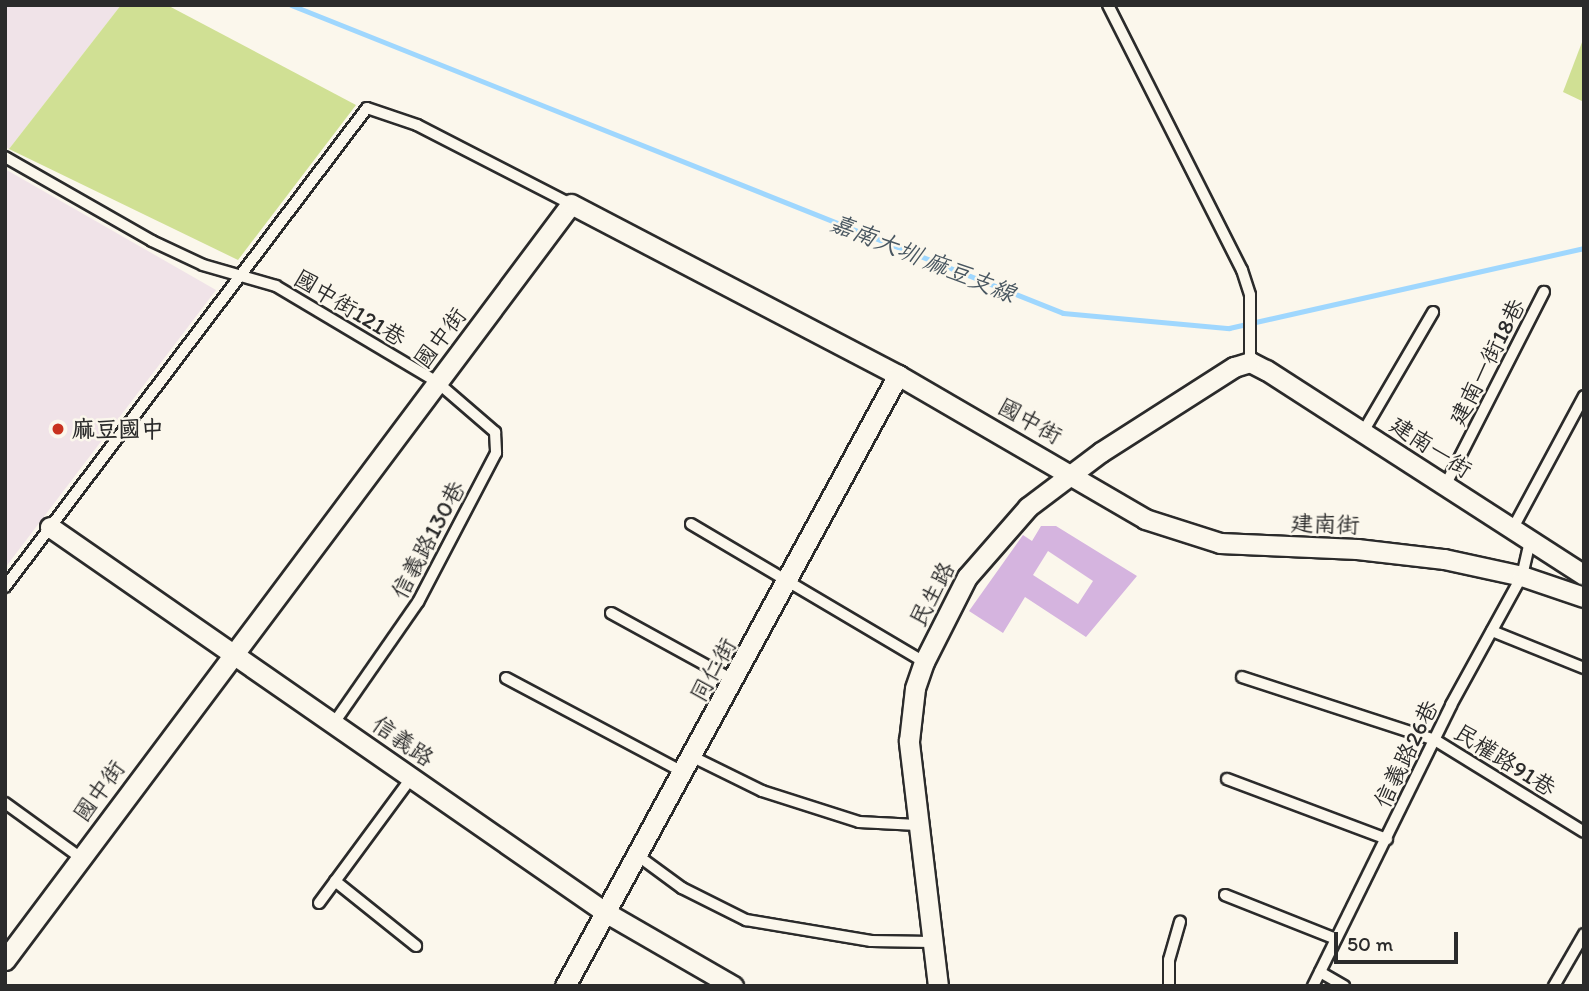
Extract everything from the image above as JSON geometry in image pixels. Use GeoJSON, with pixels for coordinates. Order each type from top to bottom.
{"type":"FeatureCollection","features":[{"type":"Feature","properties":{"kind":"street","name":"國中街"},"geometry":{"type":"LineString","coordinates":[[5,960],[231,654],[570,204],[898,375],[1075,475]]}},
{"type":"Feature","properties":{"kind":"street","name":"建南一街"},"geometry":{"type":"LineString","coordinates":[[1250,362],[1531,538],[1584,575]]}},
{"type":"Feature","properties":{"kind":"street","name":"民生路"},"geometry":{"type":"LineString","coordinates":[[938,986],[909,741],[915,688],[924,662],[967,577],[989,547],[1028,507],[1075,475],[1101,452],[1234,367],[1250,362]]}},
{"type":"Feature","properties":{"kind":"street","name":"同仁街"},"geometry":{"type":"LineString","coordinates":[[565,986],[735,681],[898,375]]}},
{"type":"Feature","properties":{"kind":"street","name":"建南街"},"geometry":{"type":"LineString","coordinates":[[1075,475],[1145,519],[1220,543],[1408,554],[1522,576],[1584,597]]}},
{"type":"Feature","properties":{"kind":"street","name":"信義路"},"geometry":{"type":"LineString","coordinates":[[50,527],[605,912],[733,986]]}},
{"type":"Feature","properties":{"kind":"lane"},"geometry":{"type":"LineString","coordinates":[[1108,5],[1250,295],[1253,330],[1250,362]]}},
{"type":"Feature","properties":{"kind":"lane"},"geometry":{"type":"LineString","coordinates":[[5,587],[368,108],[417,125],[570,204]]}},
{"type":"Feature","properties":{"kind":"lane","name":"國中街121巷"},"geometry":{"type":"LineString","coordinates":[[5,157],[152,241],[239,276],[276,286],[437,382]]}},
{"type":"Feature","properties":{"kind":"lane","name":"建南一街18巷"},"geometry":{"type":"LineString","coordinates":[[1445,486],[1544,292]]}},
{"type":"Feature","properties":{"kind":"lane"},"geometry":{"type":"LineString","coordinates":[[1363,432],[1433,312]]}},
{"type":"Feature","properties":{"kind":"lane","name":"信義路130巷"},"geometry":{"type":"LineString","coordinates":[[334,723],[418,602],[496,453],[495,432],[437,382]]}},
{"type":"Feature","properties":{"kind":"lane"},"geometry":{"type":"LineString","coordinates":[[1513,528],[1584,396]]}},
{"type":"Feature","properties":{"kind":"lane"},"geometry":{"type":"LineString","coordinates":[[691,524],[924,662]]}},
{"type":"Feature","properties":{"kind":"lane","name":"信義路26巷"},"geometry":{"type":"LineString","coordinates":[[1312,986],[1522,576],[1531,538]]}},
{"type":"Feature","properties":{"kind":"lane"},"geometry":{"type":"LineString","coordinates":[[611,613],[735,681]]}},
{"type":"Feature","properties":{"kind":"lane"},"geometry":{"type":"LineString","coordinates":[[1492,631],[1584,667]]}},
{"type":"Feature","properties":{"kind":"lane","name":"民權路91巷"},"geometry":{"type":"LineString","coordinates":[[1241,677],[1436,740],[1584,832]]}},
{"type":"Feature","properties":{"kind":"lane"},"geometry":{"type":"LineString","coordinates":[[506,678],[688,765],[859,822],[917,825]]}},
{"type":"Feature","properties":{"kind":"lane"},"geometry":{"type":"LineString","coordinates":[[319,903],[412,777]]}},
{"type":"Feature","properties":{"kind":"lane"},"geometry":{"type":"LineString","coordinates":[[1227,779],[1387,839]]}},
{"type":"Feature","properties":{"kind":"lane"},"geometry":{"type":"LineString","coordinates":[[5,803],[80,858]]}},
{"type":"Feature","properties":{"kind":"lane"},"geometry":{"type":"LineString","coordinates":[[637,855],[682,888],[746,920],[871,941],[932,942]]}},
{"type":"Feature","properties":{"kind":"lane"},"geometry":{"type":"LineString","coordinates":[[335,881],[416,946]]}},
{"type":"Feature","properties":{"kind":"lane"},"geometry":{"type":"LineString","coordinates":[[1225,895],[1336,939]]}},
{"type":"Feature","properties":{"kind":"lane"},"geometry":{"type":"LineString","coordinates":[[1169,986],[1169,960],[1180,922]]}},
{"type":"Feature","properties":{"kind":"lane"},"geometry":{"type":"LineString","coordinates":[[1553,986],[1584,934]]}},
{"type":"Feature","properties":{"kind":"lane"},"geometry":{"type":"LineString","coordinates":[[1320,972],[1344,986]]}},
{"type":"Feature","properties":{"kind":"shaded area"},"geometry":{"type":"Polygon","coordinates":[[[5,5],[121,5],[9,149],[5,146],[5,5]]]}},
{"type":"Feature","properties":{"kind":"shaded area","name":"麻豆國中"},"geometry":{"type":"Polygon","coordinates":[[[5,169],[216,290],[5,568],[5,169]]]}},
{"type":"Feature","properties":{"kind":"green space"},"geometry":{"type":"Polygon","coordinates":[[[121,5],[167,5],[356,105],[238,260],[9,149],[121,5]]]}},
{"type":"Feature","properties":{"kind":"green space"},"geometry":{"type":"Polygon","coordinates":[[[1584,37],[1584,102],[1563,92],[1584,37]]]}},
{"type":"Feature","properties":{"kind":"building"},"geometry":{"type":"Polygon","coordinates":[[[1041,526],[1056,526],[1137,576],[1086,637],[1025,597],[1003,633],[969,611],[1023,535],[1032,541],[1041,526]],[[1048,551],[1033,575],[1078,604],[1093,581],[1048,551]]]}},
{"type":"Feature","properties":{"kind":"waterway","name":"嘉南大圳 麻豆支線"},"geometry":{"type":"LineString","coordinates":[[291,5],[1063,313],[1229,328],[1584,248]]}},
{"type":"Feature","properties":{"kind":"place","name":"麻豆國中"},"geometry":{"type":"Point","coordinates":[58,429]}}]}
